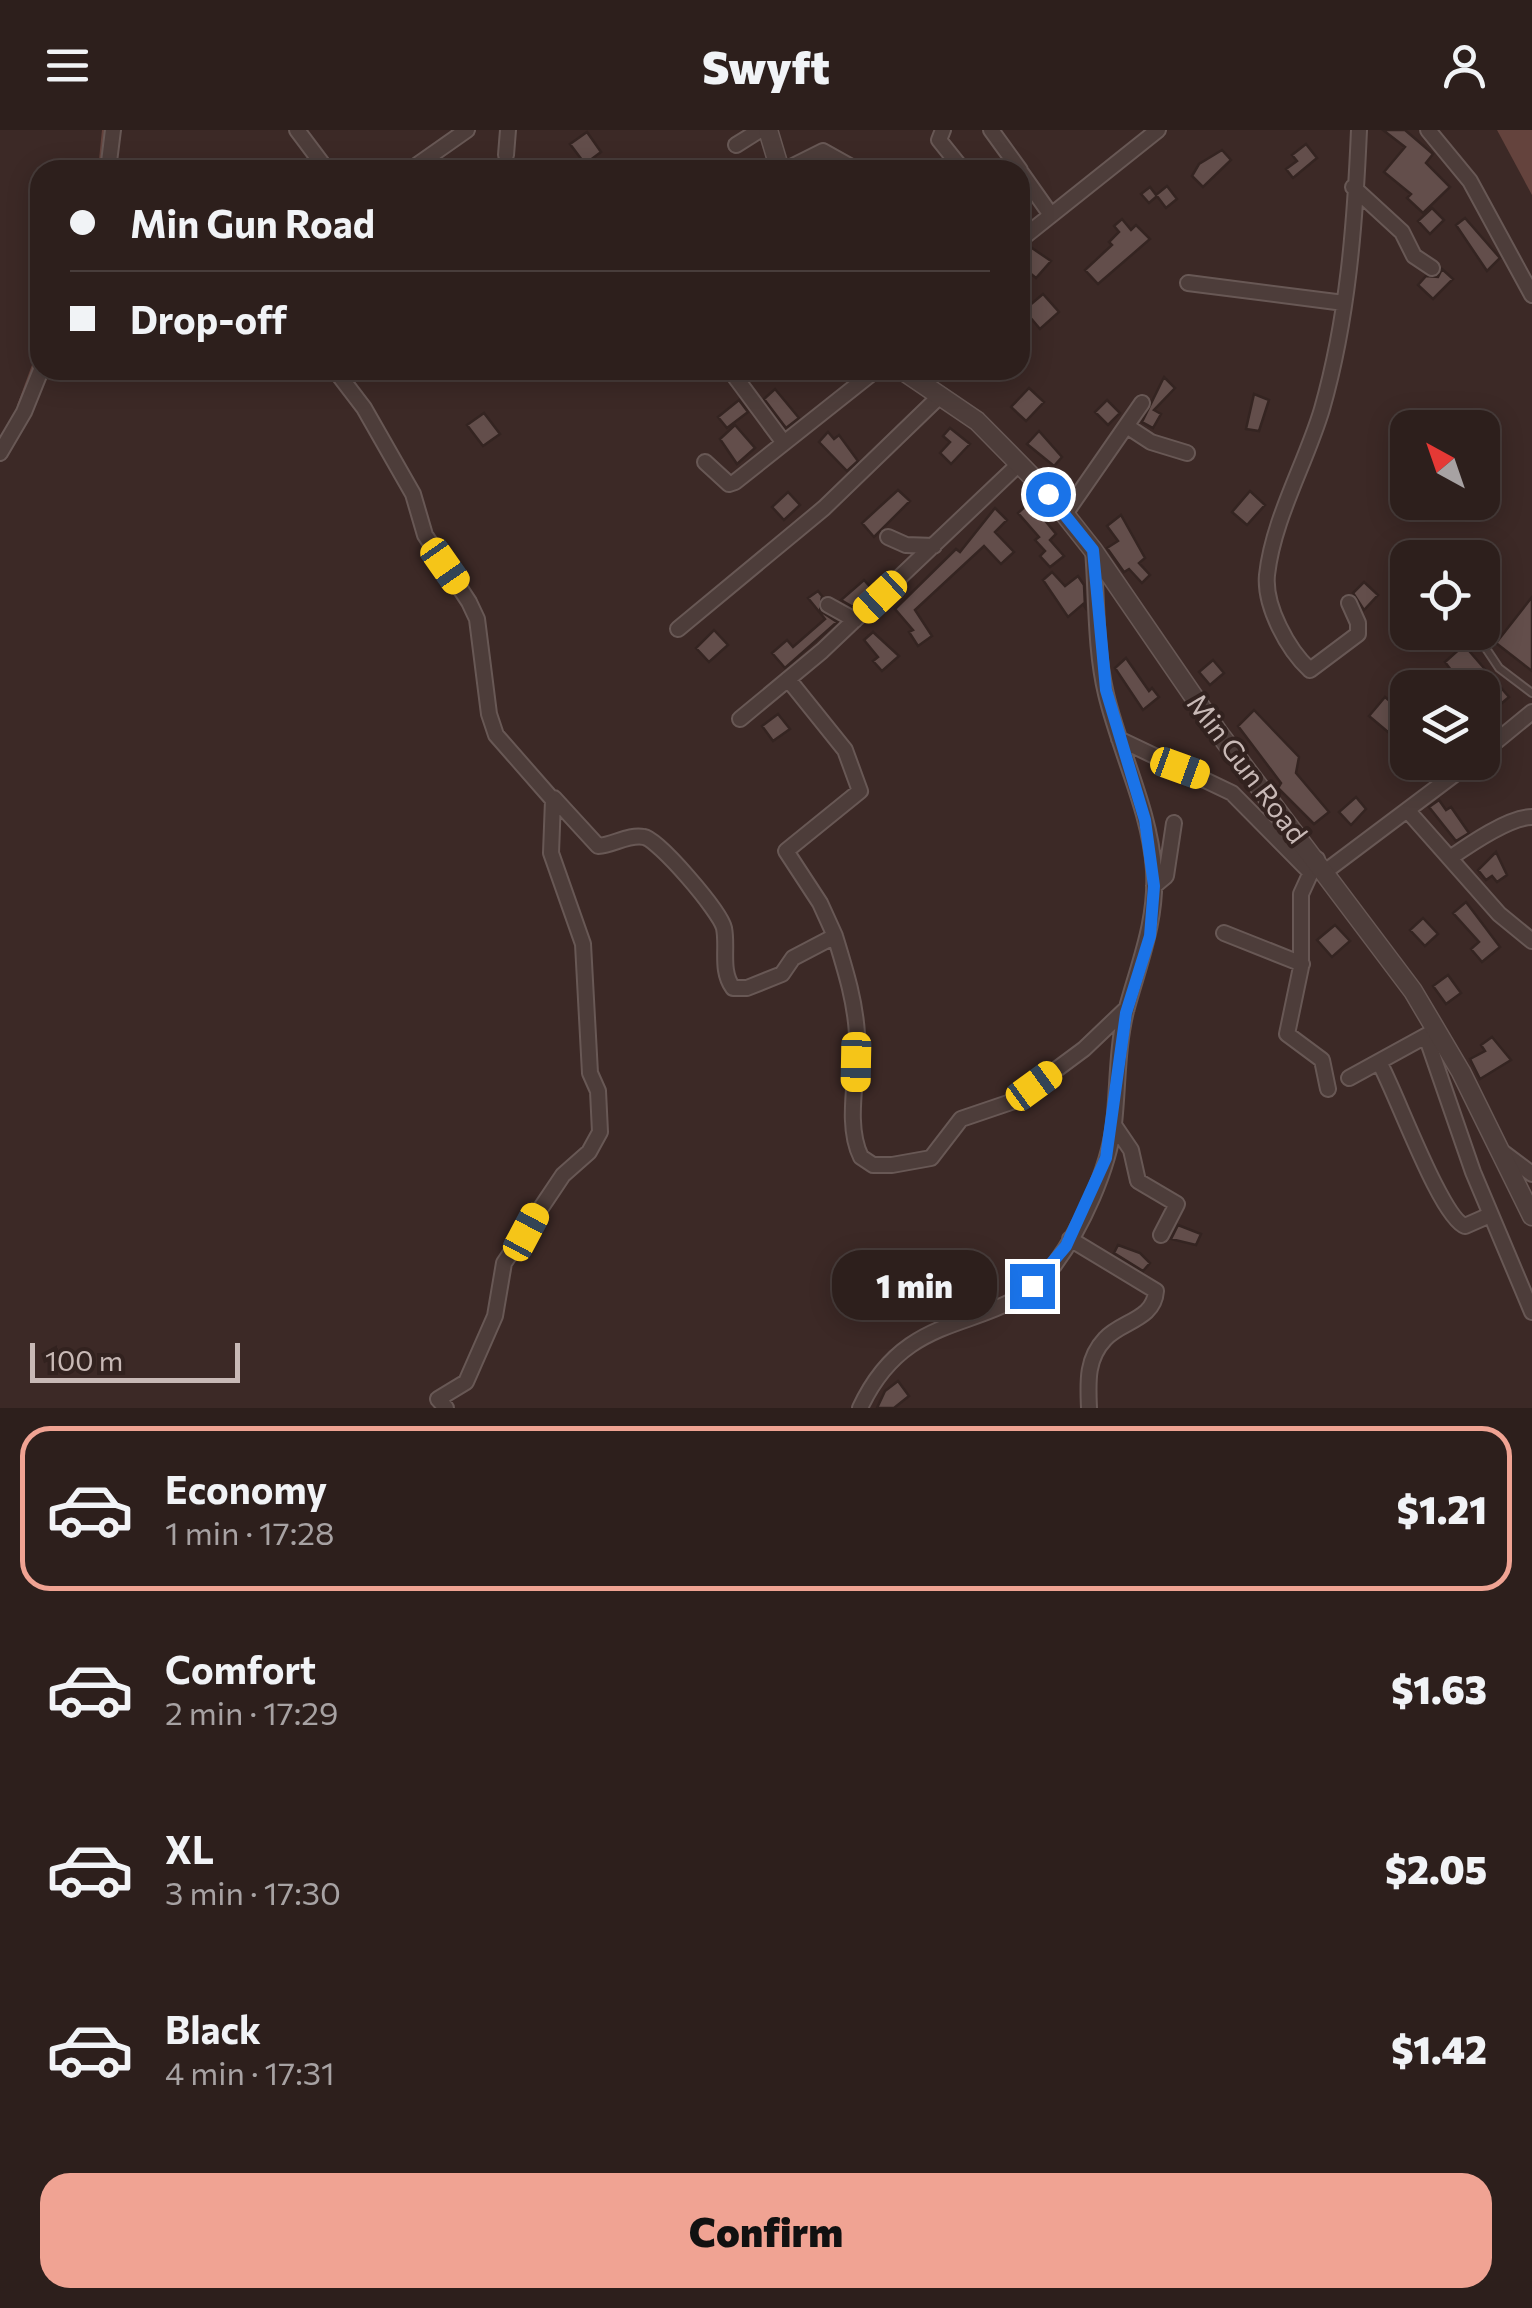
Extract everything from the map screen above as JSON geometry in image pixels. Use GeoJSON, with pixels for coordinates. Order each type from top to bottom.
{"type":"FeatureCollection","features":[{"type":"Feature","properties":{"kind":"street"},"geometry":{"type":"LineString","coordinates":[[109,160],[113,130]]}},
{"type":"Feature","properties":{"kind":"street"},"geometry":{"type":"LineString","coordinates":[[297,130],[320,160]]}},
{"type":"Feature","properties":{"kind":"street"},"geometry":{"type":"LineString","coordinates":[[424,160],[466,130]]}},
{"type":"Feature","properties":{"kind":"street"},"geometry":{"type":"LineString","coordinates":[[506,155],[508,130]]}},
{"type":"Feature","properties":{"kind":"street"},"geometry":{"type":"LineString","coordinates":[[736,145],[760,130]]}},
{"type":"Feature","properties":{"kind":"street"},"geometry":{"type":"LineString","coordinates":[[768,130],[776,160]]}},
{"type":"Feature","properties":{"kind":"street"},"geometry":{"type":"LineString","coordinates":[[943,130],[938,140],[955,160]]}},
{"type":"Feature","properties":{"kind":"street"},"geometry":{"type":"LineString","coordinates":[[991,130],[1013,160]]}},
{"type":"Feature","properties":{"kind":"street"},"geometry":{"type":"LineString","coordinates":[[1030,232],[1158,130]]}},
{"type":"Feature","properties":{"kind":"street"},"geometry":{"type":"LineString","coordinates":[[1349,603],[1358,622],[1358,634],[1310,670],[1279,626],[1267,576],[1322,409],[1344,304],[1354,248],[1353,187],[1360,130]]}},
{"type":"Feature","properties":{"kind":"street"},"geometry":{"type":"LineString","coordinates":[[1428,130],[1470,181],[1532,295]]}},
{"type":"Feature","properties":{"kind":"street"},"geometry":{"type":"LineString","coordinates":[[802,160],[824,152],[839,160]]}},
{"type":"Feature","properties":{"kind":"street"},"geometry":{"type":"LineString","coordinates":[[1030,185],[1051,215]]}},
{"type":"Feature","properties":{"kind":"street"},"geometry":{"type":"LineString","coordinates":[[1353,187],[1402,232],[1414,256],[1432,268]]}},
{"type":"Feature","properties":{"kind":"street"},"geometry":{"type":"LineString","coordinates":[[1188,283],[1344,304]]}},
{"type":"Feature","properties":{"kind":"street"},"geometry":{"type":"LineString","coordinates":[[0,453],[37,380]]}},
{"type":"Feature","properties":{"kind":"street"},"geometry":{"type":"LineString","coordinates":[[343,380],[364,408],[413,494],[425,535],[469,602],[476,620],[488,714],[496,735],[598,846],[632,837],[652,840],[708,898],[722,919],[726,974],[736,990],[782,974],[793,958],[835,936]]}},
{"type":"Feature","properties":{"kind":"street"},"geometry":{"type":"LineString","coordinates":[[737,380],[784,443]]}},
{"type":"Feature","properties":{"kind":"street"},"geometry":{"type":"LineString","coordinates":[[705,462],[731,484],[863,380]]}},
{"type":"Feature","properties":{"kind":"street","name":"Min Gun Road"},"geometry":{"type":"LineString","coordinates":[[918,380],[977,421],[1093,550],[1431,1033],[1532,1216]]}},
{"type":"Feature","properties":{"kind":"street"},"geometry":{"type":"LineString","coordinates":[[678,629],[824,508],[941,395]]}},
{"type":"Feature","properties":{"kind":"street"},"geometry":{"type":"LineString","coordinates":[[1064,514],[1142,403]]}},
{"type":"Feature","properties":{"kind":"street"},"geometry":{"type":"LineString","coordinates":[[1128,427],[1151,442],[1187,452]]}},
{"type":"Feature","properties":{"kind":"street"},"geometry":{"type":"LineString","coordinates":[[740,719],[856,620],[1019,464]]}},
{"type":"Feature","properties":{"kind":"street"},"geometry":{"type":"LineString","coordinates":[[888,536],[906,545],[934,546]]}},
{"type":"Feature","properties":{"kind":"street"},"geometry":{"type":"LineString","coordinates":[[860,1408],[879,1372],[906,1344],[1032,1286],[1056,1262],[1101,1170],[1114,1125],[1128,1008],[1150,936],[1154,886],[1145,820],[1118,739],[1101,664],[1093,550]]}},
{"type":"Feature","properties":{"kind":"street"},"geometry":{"type":"LineString","coordinates":[[828,606],[856,620]]}},
{"type":"Feature","properties":{"kind":"street"},"geometry":{"type":"LineString","coordinates":[[788,680],[844,750],[860,788],[786,851],[820,902],[853,996],[854,1138],[861,1157],[873,1164],[920,1161],[937,1154],[961,1120],[1014,1101],[1084,1049],[1128,1008]]}},
{"type":"Feature","properties":{"kind":"street"},"geometry":{"type":"LineString","coordinates":[[1500,738],[1532,712]]}},
{"type":"Feature","properties":{"kind":"street"},"geometry":{"type":"LineString","coordinates":[[1118,739],[1232,793],[1317,867]]}},
{"type":"Feature","properties":{"kind":"street"},"geometry":{"type":"LineString","coordinates":[[1328,1090],[1322,1060],[1288,1036],[1302,964],[1301,894],[1317,867],[1408,811],[1448,780]]}},
{"type":"Feature","properties":{"kind":"street"},"geometry":{"type":"LineString","coordinates":[[446,1408],[438,1399],[441,1394],[466,1382],[481,1353],[495,1316],[504,1263],[556,1185],[589,1152],[600,1132],[598,1091],[590,1073],[584,954],[551,853],[555,811],[550,794]]}},
{"type":"Feature","properties":{"kind":"street"},"geometry":{"type":"LineString","coordinates":[[1408,811],[1499,914],[1532,941]]}},
{"type":"Feature","properties":{"kind":"street"},"geometry":{"type":"LineString","coordinates":[[1450,858],[1472,842],[1492,836],[1505,822],[1532,817]]}},
{"type":"Feature","properties":{"kind":"street"},"geometry":{"type":"LineString","coordinates":[[1154,886],[1166,876],[1174,822]]}},
{"type":"Feature","properties":{"kind":"street"},"geometry":{"type":"LineString","coordinates":[[1224,933],[1302,964]]}},
{"type":"Feature","properties":{"kind":"street"},"geometry":{"type":"LineString","coordinates":[[1349,1078],[1431,1033],[1490,1214],[1532,1312]]}},
{"type":"Feature","properties":{"kind":"street"},"geometry":{"type":"LineString","coordinates":[[1379,1062],[1422,1149],[1423,1168],[1450,1214],[1465,1226],[1490,1214]]}},
{"type":"Feature","properties":{"kind":"street"},"geometry":{"type":"LineString","coordinates":[[1114,1125],[1131,1150],[1138,1181],[1177,1204],[1161,1236]]}},
{"type":"Feature","properties":{"kind":"street"},"geometry":{"type":"LineString","coordinates":[[1499,1150],[1532,1174]]}},
{"type":"Feature","properties":{"kind":"street"},"geometry":{"type":"LineString","coordinates":[[1070,1239],[1156,1291],[1151,1307],[1100,1346],[1089,1370],[1089,1408]]}},
{"type":"Feature","properties":{"kind":"lane"},"geometry":{"type":"LineString","coordinates":[[1486,650],[1491,659],[1532,693]]}},
{"type":"Feature","properties":{"kind":"shaded area"},"geometry":{"type":"Polygon","coordinates":[[[1497,130],[1532,130],[1532,195],[1497,130]]]}},
{"type":"Feature","properties":{"kind":"building"},"geometry":{"type":"Polygon","coordinates":[[[1383,130],[1405,130],[1433,154],[1426,163],[1450,187],[1423,213],[1407,198],[1411,194],[1384,172],[1405,147],[1383,130]]]}},
{"type":"Feature","properties":{"kind":"building"},"geometry":{"type":"Polygon","coordinates":[[[587,132],[601,152],[590,160],[582,160],[570,144],[587,132]]]}},
{"type":"Feature","properties":{"kind":"building"},"geometry":{"type":"Polygon","coordinates":[[[1306,144],[1317,158],[1293,178],[1286,169],[1297,161],[1292,155],[1306,144]]]}},
{"type":"Feature","properties":{"kind":"building"},"geometry":{"type":"Polygon","coordinates":[[[1222,150],[1231,160],[1203,187],[1192,176],[1199,164],[1222,150]]]}},
{"type":"Feature","properties":{"kind":"building"},"geometry":{"type":"Polygon","coordinates":[[[1167,186],[1177,199],[1166,208],[1157,196],[1149,203],[1141,194],[1150,187],[1156,195],[1167,186]]]}},
{"type":"Feature","properties":{"kind":"building"},"geometry":{"type":"Polygon","coordinates":[[[1432,208],[1444,220],[1430,234],[1418,221],[1432,208]]]}},
{"type":"Feature","properties":{"kind":"building"},"geometry":{"type":"Polygon","coordinates":[[[1465,218],[1500,258],[1487,271],[1456,225],[1465,218]]]}},
{"type":"Feature","properties":{"kind":"building"},"geometry":{"type":"Polygon","coordinates":[[[1122,219],[1131,230],[1136,225],[1150,239],[1098,284],[1085,270],[1112,245],[1109,242],[1119,232],[1114,226],[1122,219]]]}},
{"type":"Feature","properties":{"kind":"building"},"geometry":{"type":"Polygon","coordinates":[[[1030,247],[1051,261],[1036,278],[1030,273],[1030,247]]]}},
{"type":"Feature","properties":{"kind":"building"},"geometry":{"type":"Polygon","coordinates":[[[1442,269],[1453,279],[1433,299],[1418,285],[1426,276],[1438,277],[1442,269]]]}},
{"type":"Feature","properties":{"kind":"building"},"geometry":{"type":"Polygon","coordinates":[[[1043,294],[1059,312],[1040,329],[1030,317],[1030,305],[1043,294]]]}},
{"type":"Feature","properties":{"kind":"building"},"geometry":{"type":"Polygon","coordinates":[[[1164,377],[1175,388],[1154,410],[1161,414],[1153,428],[1142,422],[1164,377]]]}},
{"type":"Feature","properties":{"kind":"building"},"geometry":{"type":"Polygon","coordinates":[[[1029,388],[1044,402],[1026,421],[1011,407],[1029,388]]]}},
{"type":"Feature","properties":{"kind":"building"},"geometry":{"type":"Polygon","coordinates":[[[775,389],[799,418],[786,428],[764,399],[775,389]]]}},
{"type":"Feature","properties":{"kind":"building"},"geometry":{"type":"Polygon","coordinates":[[[1254,394],[1269,400],[1259,431],[1246,429],[1254,394]]]}},
{"type":"Feature","properties":{"kind":"building"},"geometry":{"type":"Polygon","coordinates":[[[739,400],[748,412],[727,428],[718,417],[739,400]]]}},
{"type":"Feature","properties":{"kind":"building"},"geometry":{"type":"Polygon","coordinates":[[[1107,400],[1120,413],[1108,425],[1095,412],[1107,400]]]}},
{"type":"Feature","properties":{"kind":"building"},"geometry":{"type":"Polygon","coordinates":[[[484,413],[500,434],[483,446],[467,425],[484,413]]]}},
{"type":"Feature","properties":{"kind":"building"},"geometry":{"type":"Polygon","coordinates":[[[735,425],[755,448],[737,464],[720,439],[735,425]]]}},
{"type":"Feature","properties":{"kind":"building"},"geometry":{"type":"Polygon","coordinates":[[[950,428],[970,444],[951,464],[940,453],[950,442],[943,436],[950,428]]]}},
{"type":"Feature","properties":{"kind":"building"},"geometry":{"type":"Polygon","coordinates":[[[1039,431],[1062,457],[1054,466],[1027,444],[1039,431]]]}},
{"type":"Feature","properties":{"kind":"building"},"geometry":{"type":"Polygon","coordinates":[[[828,432],[834,439],[839,435],[858,461],[847,471],[819,442],[828,432]]]}},
{"type":"Feature","properties":{"kind":"building"},"geometry":{"type":"Polygon","coordinates":[[[898,490],[910,501],[874,537],[862,523],[898,490]]]}},
{"type":"Feature","properties":{"kind":"building"},"geometry":{"type":"Polygon","coordinates":[[[1250,491],[1265,505],[1247,525],[1232,512],[1250,491]]]}},
{"type":"Feature","properties":{"kind":"building"},"geometry":{"type":"Polygon","coordinates":[[[788,492],[800,505],[784,520],[772,507],[788,492]]]}},
{"type":"Feature","properties":{"kind":"building"},"geometry":{"type":"Polygon","coordinates":[[[1030,502],[1056,534],[1050,540],[1064,556],[1050,567],[1040,556],[1045,551],[1035,540],[1039,537],[1018,513],[1030,502]]]}},
{"type":"Feature","properties":{"kind":"building"},"geometry":{"type":"Polygon","coordinates":[[[995,508],[1007,520],[995,532],[1014,552],[1001,564],[984,546],[915,610],[932,636],[918,646],[909,632],[913,630],[895,609],[956,549],[960,552],[995,508]]]}},
{"type":"Feature","properties":{"kind":"building"},"geometry":{"type":"Polygon","coordinates":[[[1121,515],[1145,558],[1139,563],[1150,575],[1142,583],[1129,569],[1124,572],[1107,548],[1118,541],[1107,526],[1121,515]]]}},
{"type":"Feature","properties":{"kind":"building"},"geometry":{"type":"Polygon","coordinates":[[[1052,572],[1065,586],[1078,576],[1084,585],[1085,607],[1083,604],[1068,617],[1043,580],[1052,572]]]}},
{"type":"Feature","properties":{"kind":"building"},"geometry":{"type":"Polygon","coordinates":[[[864,580],[872,589],[853,607],[841,600],[864,580]]]}},
{"type":"Feature","properties":{"kind":"building"},"geometry":{"type":"Polygon","coordinates":[[[1364,582],[1378,595],[1364,610],[1353,593],[1364,582]]]}},
{"type":"Feature","properties":{"kind":"building"},"geometry":{"type":"Polygon","coordinates":[[[818,591],[822,596],[820,611],[837,622],[785,668],[772,653],[787,640],[793,647],[825,619],[808,598],[818,591]]]}},
{"type":"Feature","properties":{"kind":"building"},"geometry":{"type":"Polygon","coordinates":[[[1532,597],[1532,671],[1500,646],[1500,638],[1532,597]]]}},
{"type":"Feature","properties":{"kind":"building"},"geometry":{"type":"Polygon","coordinates":[[[714,630],[728,645],[709,662],[696,648],[714,630]]]}},
{"type":"Feature","properties":{"kind":"building"},"geometry":{"type":"Polygon","coordinates":[[[873,632],[899,656],[882,671],[873,661],[878,657],[864,640],[873,632]]]}},
{"type":"Feature","properties":{"kind":"building"},"geometry":{"type":"Polygon","coordinates":[[[1458,650],[1468,650],[1486,670],[1451,670],[1445,662],[1458,650]]]}},
{"type":"Feature","properties":{"kind":"building"},"geometry":{"type":"Polygon","coordinates":[[[1126,658],[1149,691],[1152,688],[1159,697],[1143,710],[1115,668],[1126,658]]]}},
{"type":"Feature","properties":{"kind":"building"},"geometry":{"type":"Polygon","coordinates":[[[1213,660],[1224,673],[1210,685],[1199,672],[1213,660]]]}},
{"type":"Feature","properties":{"kind":"building"},"geometry":{"type":"Polygon","coordinates":[[[1500,687],[1509,697],[1500,705],[1500,687]]]}},
{"type":"Feature","properties":{"kind":"building"},"geometry":{"type":"Polygon","coordinates":[[[1385,697],[1390,701],[1388,732],[1369,716],[1385,697]]]}},
{"type":"Feature","properties":{"kind":"building"},"geometry":{"type":"Polygon","coordinates":[[[1254,710],[1299,757],[1296,773],[1329,812],[1314,824],[1278,788],[1281,783],[1238,726],[1254,710]]]}},
{"type":"Feature","properties":{"kind":"building"},"geometry":{"type":"Polygon","coordinates":[[[778,714],[790,729],[773,741],[762,726],[778,714]]]}},
{"type":"Feature","properties":{"kind":"building"},"geometry":{"type":"Polygon","coordinates":[[[1356,797],[1366,809],[1351,825],[1339,812],[1356,797]]]}},
{"type":"Feature","properties":{"kind":"building"},"geometry":{"type":"Polygon","coordinates":[[[1439,800],[1446,810],[1451,807],[1469,833],[1456,841],[1429,807],[1439,800]]]}},
{"type":"Feature","properties":{"kind":"building"},"geometry":{"type":"Polygon","coordinates":[[[1496,852],[1507,875],[1497,882],[1492,876],[1486,880],[1478,870],[1496,852]]]}},
{"type":"Feature","properties":{"kind":"building"},"geometry":{"type":"Polygon","coordinates":[[[1466,902],[1500,947],[1482,962],[1471,949],[1479,942],[1453,913],[1466,902]]]}},
{"type":"Feature","properties":{"kind":"building"},"geometry":{"type":"Polygon","coordinates":[[[1423,918],[1438,934],[1425,946],[1410,930],[1423,918]]]}},
{"type":"Feature","properties":{"kind":"building"},"geometry":{"type":"Polygon","coordinates":[[[1335,925],[1350,941],[1332,957],[1317,940],[1335,925]]]}},
{"type":"Feature","properties":{"kind":"building"},"geometry":{"type":"Polygon","coordinates":[[[1448,975],[1461,993],[1446,1004],[1433,986],[1448,975]]]}},
{"type":"Feature","properties":{"kind":"building"},"geometry":{"type":"Polygon","coordinates":[[[1492,1037],[1511,1060],[1480,1079],[1470,1059],[1485,1051],[1481,1045],[1492,1037]]]}},
{"type":"Feature","properties":{"kind":"building"},"geometry":{"type":"Polygon","coordinates":[[[1178,1225],[1201,1234],[1196,1245],[1171,1239],[1178,1225]]]}},
{"type":"Feature","properties":{"kind":"building"},"geometry":{"type":"Polygon","coordinates":[[[1118,1245],[1140,1253],[1150,1263],[1143,1271],[1114,1253],[1118,1245]]]}},
{"type":"Feature","properties":{"kind":"building"},"geometry":{"type":"Polygon","coordinates":[[[898,1381],[909,1396],[894,1408],[877,1408],[885,1391],[898,1381]]]}},
{"type":"Feature","properties":{"kind":"waterway"},"geometry":{"type":"LineString","coordinates":[[101,160],[104,130]]}},
{"type":"Feature","properties":{"kind":"waterway"},"geometry":{"type":"LineString","coordinates":[[19,406],[30,376]]}},
{"type":"Feature","properties":{"kind":"route"},"geometry":{"type":"LineString","coordinates":[[1032,1286],[1048,1274],[1066,1246],[1106,1158],[1113,1131],[1126,1013],[1150,936],[1154,886],[1145,820],[1101,664],[1093,550],[1048,494]]}}]}
